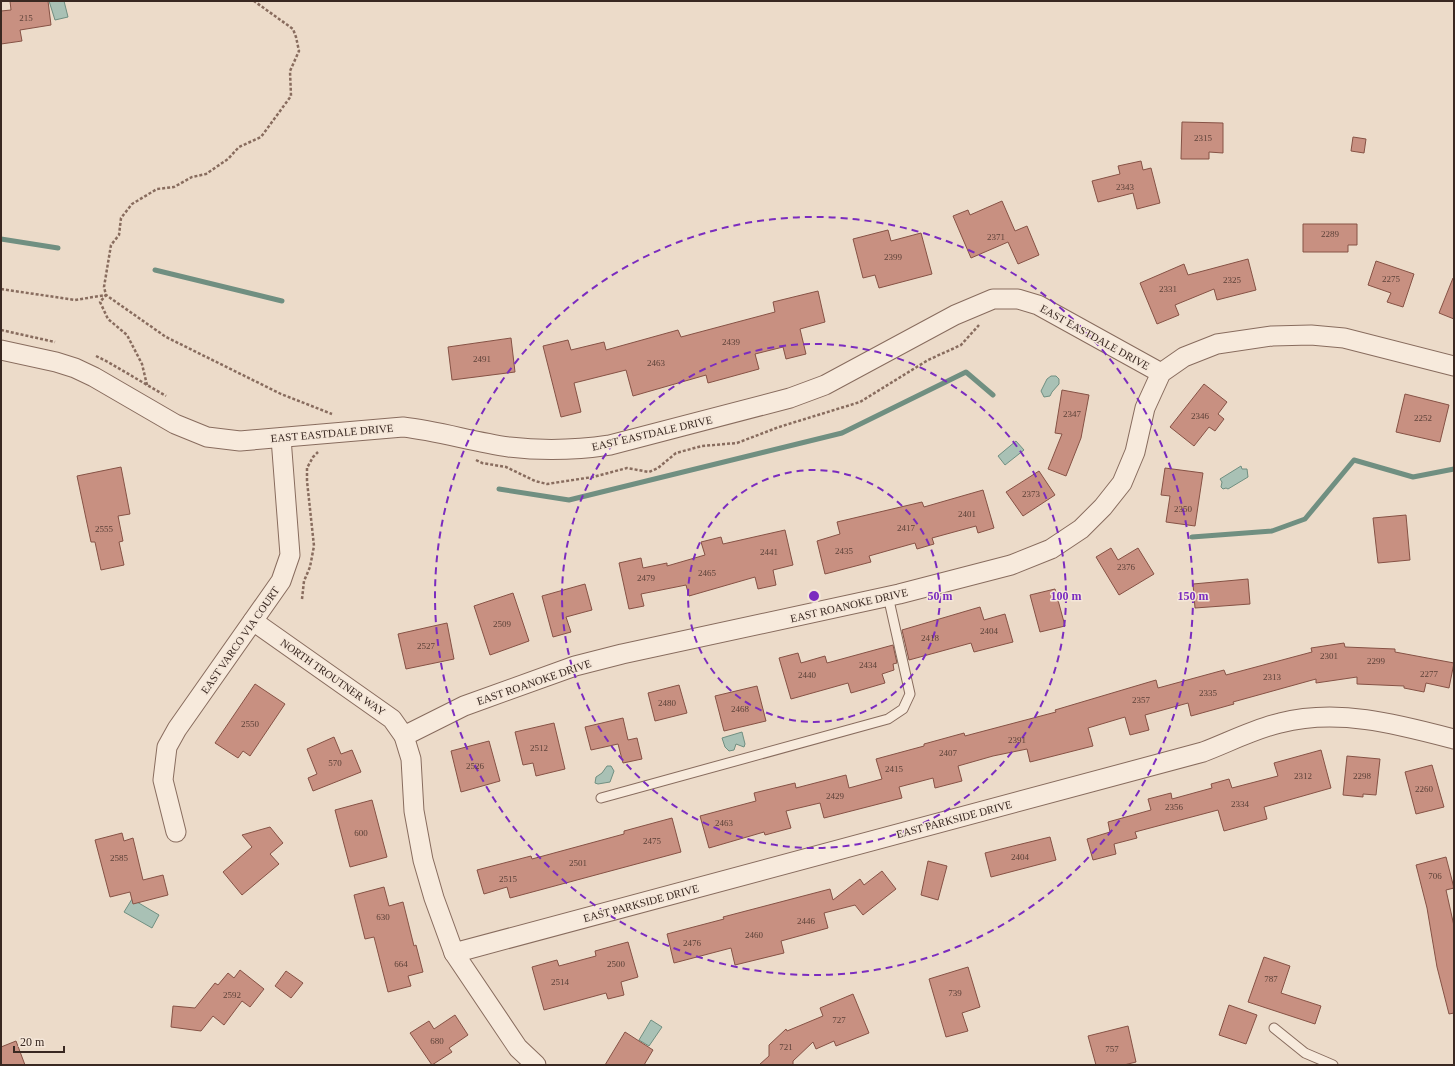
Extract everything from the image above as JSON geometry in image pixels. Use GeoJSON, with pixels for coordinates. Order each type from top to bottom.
{"type":"FeatureCollection","features":[{"type":"Feature","properties":{"kind":"street","name":"EAST EASTDALE DRIVE"},"geometry":{"type":"LineString","coordinates":[[1,350],[56,362],[75,368],[94,377],[175,424],[207,436],[240,441],[400,427],[426,430],[508,447],[539,450],[585,449],[610,445],[790,398],[825,384],[955,315],[993,299],[1018,298],[1038,305],[1161,373]]}},
{"type":"Feature","properties":{"kind":"street"},"geometry":{"type":"LineString","coordinates":[[1161,373],[1184,357],[1217,344],[1287,334],[1344,338],[1454,366]]}},
{"type":"Feature","properties":{"kind":"street","name":"EAST ROANOKE DRIVE"},"geometry":{"type":"LineString","coordinates":[[404,736],[464,706],[575,666],[622,654],[888,596],[1011,565],[1051,549],[1081,529],[1103,507],[1122,483],[1135,452],[1146,408],[1161,373]]}},
{"type":"Feature","properties":{"kind":"street","name":"EAST VARCO VIA COURT"},"geometry":{"type":"LineString","coordinates":[[176,832],[163,780],[167,747],[177,728],[281,581],[290,555],[281,438]]}},
{"type":"Feature","properties":{"kind":"street","name":"NORTH TROUTNER WAY"},"geometry":{"type":"LineString","coordinates":[[253,621],[392,719],[404,736],[411,759],[414,811],[423,860],[434,898],[454,953],[518,1048],[536,1065]]}},
{"type":"Feature","properties":{"kind":"street","name":"EAST PARKSIDE DRIVE"},"geometry":{"type":"LineString","coordinates":[[454,953],[1203,752],[1280,723],[1318,718],[1358,718],[1395,724],[1454,739]]}},
{"type":"Feature","properties":{"kind":"lane"},"geometry":{"type":"LineString","coordinates":[[601,798],[888,718],[903,709],[910,694],[888,596]]}},
{"type":"Feature","properties":{"kind":"lane"},"geometry":{"type":"LineString","coordinates":[[1274,1028],[1305,1053],[1333,1065]]}},
{"type":"Feature","properties":{"kind":"path"},"geometry":{"type":"LineString","coordinates":[[254,1],[292,29],[296,37],[298,51],[290,71],[292,96],[261,137],[239,147],[228,159],[206,174],[192,177],[174,188],[156,189],[132,204],[121,218],[119,235],[111,245],[104,287],[106,294],[166,337],[281,394],[332,414]]}},
{"type":"Feature","properties":{"kind":"path"},"geometry":{"type":"LineString","coordinates":[[1,289],[75,300],[106,294]]}},
{"type":"Feature","properties":{"kind":"path"},"geometry":{"type":"LineString","coordinates":[[106,294],[100,302],[108,319],[127,335],[142,364],[147,385]]}},
{"type":"Feature","properties":{"kind":"path"},"geometry":{"type":"LineString","coordinates":[[1,330],[60,343]]}},
{"type":"Feature","properties":{"kind":"path"},"geometry":{"type":"LineString","coordinates":[[95,356],[108,362],[172,400]]}},
{"type":"Feature","properties":{"kind":"path"},"geometry":{"type":"LineString","coordinates":[[324,415],[339,414]]}},
{"type":"Feature","properties":{"kind":"shaded area"},"geometry":{"type":"Polygon","coordinates":[[[49,1],[64,1],[68,17],[55,20],[49,1]]]}},
{"type":"Feature","properties":{"kind":"shaded area"},"geometry":{"type":"Polygon","coordinates":[[[1051,376],[1056,376],[1059,379],[1059,384],[1050,396],[1044,397],[1041,391],[1047,379],[1051,376]]]}},
{"type":"Feature","properties":{"kind":"shaded area"},"geometry":{"type":"Polygon","coordinates":[[[1016,441],[1024,450],[1005,465],[998,456],[1016,441]]]}},
{"type":"Feature","properties":{"kind":"shaded area"},"geometry":{"type":"Polygon","coordinates":[[[1241,466],[1242,469],[1247,469],[1248,477],[1228,489],[1223,489],[1221,487],[1222,482],[1220,479],[1241,466]]]}},
{"type":"Feature","properties":{"kind":"shaded area"},"geometry":{"type":"Polygon","coordinates":[[[742,732],[745,744],[744,747],[736,744],[734,750],[729,751],[725,747],[722,738],[742,732]]]}},
{"type":"Feature","properties":{"kind":"shaded area"},"geometry":{"type":"Polygon","coordinates":[[[607,766],[611,766],[614,771],[610,782],[595,783],[596,777],[602,773],[607,766]]]}},
{"type":"Feature","properties":{"kind":"shaded area"},"geometry":{"type":"Polygon","coordinates":[[[132,899],[159,915],[152,928],[124,912],[132,899]]]}},
{"type":"Feature","properties":{"kind":"shaded area"},"geometry":{"type":"Polygon","coordinates":[[[651,1020],[662,1027],[649,1046],[639,1040],[651,1020]]]}},
{"type":"Feature","properties":{"kind":"building"},"geometry":{"type":"Polygon","coordinates":[[[10,1],[48,1],[51,25],[20,30],[22,41],[1,44],[1,11],[11,10],[10,1]]]}},
{"type":"Feature","properties":{"kind":"building"},"geometry":{"type":"Polygon","coordinates":[[[1182,122],[1223,123],[1223,153],[1209,152],[1209,159],[1181,159],[1182,122]]]}},
{"type":"Feature","properties":{"kind":"building"},"geometry":{"type":"Polygon","coordinates":[[[1353,137],[1366,139],[1364,153],[1351,151],[1353,137]]]}},
{"type":"Feature","properties":{"kind":"building"},"geometry":{"type":"Polygon","coordinates":[[[1141,161],[1143,170],[1151,168],[1160,203],[1137,209],[1133,193],[1098,202],[1092,181],[1120,174],[1118,166],[1141,161]]]}},
{"type":"Feature","properties":{"kind":"building"},"geometry":{"type":"Polygon","coordinates":[[[1002,201],[1015,231],[1027,226],[1039,255],[1018,264],[1008,242],[971,258],[953,216],[968,210],[970,215],[1002,201]]]}},
{"type":"Feature","properties":{"kind":"building"},"geometry":{"type":"Polygon","coordinates":[[[1303,224],[1357,224],[1357,245],[1348,245],[1348,252],[1303,252],[1303,224]]]}},
{"type":"Feature","properties":{"kind":"building"},"geometry":{"type":"Polygon","coordinates":[[[888,230],[891,241],[921,233],[932,274],[879,288],[875,275],[863,278],[853,239],[888,230]]]}},
{"type":"Feature","properties":{"kind":"building"},"geometry":{"type":"Polygon","coordinates":[[[1248,259],[1256,290],[1217,300],[1214,289],[1175,305],[1179,315],[1157,324],[1140,283],[1184,264],[1188,275],[1248,259]]]}},
{"type":"Feature","properties":{"kind":"building"},"geometry":{"type":"Polygon","coordinates":[[[1376,261],[1414,274],[1403,307],[1387,302],[1391,293],[1368,285],[1376,261]]]}},
{"type":"Feature","properties":{"kind":"building"},"geometry":{"type":"Polygon","coordinates":[[[1454,278],[1454,319],[1439,313],[1454,278]]]}},
{"type":"Feature","properties":{"kind":"building"},"geometry":{"type":"Polygon","coordinates":[[[818,291],[825,322],[800,329],[806,354],[786,359],[783,347],[755,354],[759,369],[708,383],[706,375],[633,396],[626,370],[574,383],[581,412],[561,417],[543,346],[568,340],[571,350],[604,342],[606,350],[678,330],[681,337],[775,312],[773,302],[818,291]]]}},
{"type":"Feature","properties":{"kind":"building"},"geometry":{"type":"Polygon","coordinates":[[[511,338],[515,372],[452,380],[448,347],[511,338]]]}},
{"type":"Feature","properties":{"kind":"building"},"geometry":{"type":"Polygon","coordinates":[[[1204,384],[1227,402],[1218,414],[1224,419],[1215,431],[1209,427],[1194,446],[1170,427],[1204,384]]]}},
{"type":"Feature","properties":{"kind":"building"},"geometry":{"type":"Polygon","coordinates":[[[1062,390],[1089,395],[1081,438],[1066,476],[1048,469],[1062,434],[1055,433],[1062,390]]]}},
{"type":"Feature","properties":{"kind":"building"},"geometry":{"type":"Polygon","coordinates":[[[1405,394],[1449,405],[1440,442],[1396,432],[1405,394]]]}},
{"type":"Feature","properties":{"kind":"building"},"geometry":{"type":"Polygon","coordinates":[[[121,467],[130,514],[118,516],[123,541],[119,542],[124,565],[101,570],[95,542],[91,542],[77,476],[121,467]]]}},
{"type":"Feature","properties":{"kind":"building"},"geometry":{"type":"Polygon","coordinates":[[[1165,468],[1203,473],[1195,526],[1166,522],[1170,496],[1161,495],[1165,468]]]}},
{"type":"Feature","properties":{"kind":"building"},"geometry":{"type":"Polygon","coordinates":[[[1039,471],[1055,495],[1023,516],[1006,492],[1039,471]]]}},
{"type":"Feature","properties":{"kind":"building"},"geometry":{"type":"Polygon","coordinates":[[[983,490],[994,528],[978,533],[976,526],[932,538],[934,544],[917,549],[915,543],[869,556],[871,562],[825,574],[817,541],[840,534],[837,522],[922,502],[924,507],[983,490]]]}},
{"type":"Feature","properties":{"kind":"building"},"geometry":{"type":"Polygon","coordinates":[[[1406,515],[1410,560],[1378,563],[1373,518],[1406,515]]]}},
{"type":"Feature","properties":{"kind":"building"},"geometry":{"type":"Polygon","coordinates":[[[785,530],[793,565],[773,570],[776,585],[758,589],[755,577],[689,596],[686,585],[641,594],[644,606],[629,609],[619,563],[641,558],[643,568],[667,563],[667,566],[705,555],[701,542],[721,537],[723,544],[785,530]]]}},
{"type":"Feature","properties":{"kind":"building"},"geometry":{"type":"Polygon","coordinates":[[[1111,548],[1118,560],[1138,548],[1154,574],[1119,595],[1096,557],[1111,548]]]}},
{"type":"Feature","properties":{"kind":"building"},"geometry":{"type":"Polygon","coordinates":[[[1248,579],[1250,604],[1195,608],[1193,584],[1248,579]]]}},
{"type":"Feature","properties":{"kind":"building"},"geometry":{"type":"Polygon","coordinates":[[[585,584],[592,610],[566,617],[571,632],[553,637],[542,596],[585,584]]]}},
{"type":"Feature","properties":{"kind":"building"},"geometry":{"type":"Polygon","coordinates":[[[1055,589],[1065,626],[1040,632],[1030,595],[1055,589]]]}},
{"type":"Feature","properties":{"kind":"building"},"geometry":{"type":"Polygon","coordinates":[[[513,593],[529,641],[490,655],[474,606],[513,593]]]}},
{"type":"Feature","properties":{"kind":"building"},"geometry":{"type":"Polygon","coordinates":[[[980,607],[984,620],[1005,614],[1013,642],[974,652],[971,643],[909,660],[902,630],[980,607]]]}},
{"type":"Feature","properties":{"kind":"building"},"geometry":{"type":"Polygon","coordinates":[[[447,623],[454,659],[406,669],[398,634],[447,623]]]}},
{"type":"Feature","properties":{"kind":"building"},"geometry":{"type":"Polygon","coordinates":[[[1344,643],[1345,647],[1395,649],[1395,652],[1454,663],[1449,688],[1426,683],[1424,692],[1404,688],[1404,686],[1357,684],[1357,677],[1316,683],[1316,679],[1233,702],[1234,704],[1191,716],[1188,703],[1145,715],[1149,730],[1130,735],[1125,717],[1088,728],[1093,746],[1030,762],[1027,749],[993,756],[958,766],[962,781],[935,788],[933,778],[899,787],[902,798],[824,818],[820,803],[786,811],[791,828],[765,835],[764,832],[709,848],[700,816],[756,801],[754,793],[795,783],[796,788],[846,775],[849,788],[882,779],[876,759],[924,746],[924,744],[964,733],[965,736],[1056,712],[1055,710],[1156,680],[1158,688],[1224,670],[1226,675],[1312,652],[1311,648],[1344,643]]]}},
{"type":"Feature","properties":{"kind":"building"},"geometry":{"type":"Polygon","coordinates":[[[893,645],[897,663],[893,664],[894,670],[882,674],[885,683],[851,693],[848,683],[791,699],[779,658],[798,653],[801,663],[825,656],[827,663],[893,645]]]}},
{"type":"Feature","properties":{"kind":"building"},"geometry":{"type":"Polygon","coordinates":[[[255,684],[285,704],[250,756],[243,751],[238,758],[215,743],[255,684]]]}},
{"type":"Feature","properties":{"kind":"building"},"geometry":{"type":"Polygon","coordinates":[[[679,685],[687,713],[655,721],[648,693],[679,685]]]}},
{"type":"Feature","properties":{"kind":"building"},"geometry":{"type":"Polygon","coordinates":[[[757,686],[766,721],[724,731],[715,696],[757,686]]]}},
{"type":"Feature","properties":{"kind":"building"},"geometry":{"type":"Polygon","coordinates":[[[623,718],[628,740],[637,738],[642,759],[623,763],[618,744],[591,750],[585,727],[623,718]]]}},
{"type":"Feature","properties":{"kind":"building"},"geometry":{"type":"Polygon","coordinates":[[[554,723],[565,769],[536,776],[533,763],[523,765],[515,732],[554,723]]]}},
{"type":"Feature","properties":{"kind":"building"},"geometry":{"type":"Polygon","coordinates":[[[334,737],[341,754],[352,750],[361,772],[313,791],[308,778],[317,774],[307,749],[334,737]]]}},
{"type":"Feature","properties":{"kind":"building"},"geometry":{"type":"Polygon","coordinates":[[[489,741],[500,781],[461,792],[451,751],[489,741]]]}},
{"type":"Feature","properties":{"kind":"building"},"geometry":{"type":"Polygon","coordinates":[[[1321,750],[1331,788],[1264,807],[1267,819],[1224,831],[1218,810],[1135,832],[1137,838],[1114,844],[1116,854],[1093,860],[1087,839],[1110,832],[1108,822],[1151,810],[1148,799],[1171,793],[1172,799],[1212,788],[1211,784],[1229,779],[1232,788],[1278,776],[1274,763],[1321,750]]]}},
{"type":"Feature","properties":{"kind":"building"},"geometry":{"type":"Polygon","coordinates":[[[1347,756],[1380,759],[1376,795],[1363,794],[1363,797],[1343,795],[1347,756]]]}},
{"type":"Feature","properties":{"kind":"building"},"geometry":{"type":"Polygon","coordinates":[[[1432,765],[1444,807],[1416,814],[1405,772],[1432,765]]]}},
{"type":"Feature","properties":{"kind":"building"},"geometry":{"type":"Polygon","coordinates":[[[372,800],[387,857],[350,867],[335,810],[372,800]]]}},
{"type":"Feature","properties":{"kind":"building"},"geometry":{"type":"Polygon","coordinates":[[[672,818],[681,852],[510,898],[507,887],[484,894],[477,870],[531,856],[532,859],[624,834],[624,831],[672,818]]]}},
{"type":"Feature","properties":{"kind":"building"},"geometry":{"type":"Polygon","coordinates":[[[270,827],[283,843],[270,854],[279,864],[242,895],[223,872],[252,847],[242,835],[270,827]]]}},
{"type":"Feature","properties":{"kind":"building"},"geometry":{"type":"Polygon","coordinates":[[[122,833],[124,841],[133,838],[143,880],[163,875],[168,895],[133,904],[130,892],[110,897],[95,840],[122,833]]]}},
{"type":"Feature","properties":{"kind":"building"},"geometry":{"type":"Polygon","coordinates":[[[1050,837],[1056,860],[991,877],[985,853],[1050,837]]]}},
{"type":"Feature","properties":{"kind":"building"},"geometry":{"type":"Polygon","coordinates":[[[1446,857],[1454,888],[1446,890],[1454,926],[1454,1013],[1449,1014],[1437,967],[1427,908],[1416,865],[1446,857]]]}},
{"type":"Feature","properties":{"kind":"building"},"geometry":{"type":"Polygon","coordinates":[[[928,861],[947,866],[938,900],[921,895],[928,861]]]}},
{"type":"Feature","properties":{"kind":"building"},"geometry":{"type":"Polygon","coordinates":[[[882,871],[896,889],[863,915],[855,905],[824,913],[828,928],[781,941],[784,953],[735,965],[731,948],[674,963],[667,934],[724,919],[723,917],[830,889],[833,900],[860,879],[864,885],[882,871]]]}},
{"type":"Feature","properties":{"kind":"building"},"geometry":{"type":"Polygon","coordinates":[[[384,887],[389,906],[403,902],[414,946],[416,945],[423,972],[408,976],[411,986],[388,992],[374,937],[365,939],[354,895],[384,887]]]}},
{"type":"Feature","properties":{"kind":"building"},"geometry":{"type":"Polygon","coordinates":[[[628,942],[638,977],[621,982],[624,995],[608,999],[606,993],[544,1010],[532,967],[557,960],[559,966],[596,956],[595,951],[628,942]]]}},
{"type":"Feature","properties":{"kind":"building"},"geometry":{"type":"Polygon","coordinates":[[[1264,957],[1290,966],[1281,993],[1321,1006],[1315,1024],[1248,1002],[1264,957]]]}},
{"type":"Feature","properties":{"kind":"building"},"geometry":{"type":"Polygon","coordinates":[[[968,967],[980,1007],[962,1013],[968,1031],[946,1037],[929,979],[968,967]]]}},
{"type":"Feature","properties":{"kind":"building"},"geometry":{"type":"Polygon","coordinates":[[[240,970],[264,989],[250,1007],[242,1001],[224,1025],[213,1016],[201,1031],[171,1027],[173,1006],[195,1008],[215,983],[218,985],[228,973],[234,978],[240,970]]]}},
{"type":"Feature","properties":{"kind":"building"},"geometry":{"type":"Polygon","coordinates":[[[286,971],[303,983],[291,998],[275,986],[286,971]]]}},
{"type":"Feature","properties":{"kind":"building"},"geometry":{"type":"Polygon","coordinates":[[[853,994],[869,1033],[836,1046],[834,1041],[816,1049],[813,1042],[793,1061],[793,1065],[759,1065],[769,1056],[769,1045],[786,1029],[787,1031],[823,1016],[820,1008],[853,994]]]}},
{"type":"Feature","properties":{"kind":"building"},"geometry":{"type":"Polygon","coordinates":[[[1229,1005],[1257,1015],[1246,1044],[1219,1035],[1229,1005]]]}},
{"type":"Feature","properties":{"kind":"building"},"geometry":{"type":"Polygon","coordinates":[[[455,1015],[468,1035],[449,1048],[452,1052],[432,1065],[410,1033],[429,1021],[434,1029],[455,1015]]]}},
{"type":"Feature","properties":{"kind":"building"},"geometry":{"type":"Polygon","coordinates":[[[1128,1026],[1136,1062],[1124,1065],[1096,1065],[1088,1036],[1128,1026]]]}},
{"type":"Feature","properties":{"kind":"building"},"geometry":{"type":"Polygon","coordinates":[[[625,1032],[653,1050],[644,1065],[605,1065],[625,1032]]]}},
{"type":"Feature","properties":{"kind":"building"},"geometry":{"type":"Polygon","coordinates":[[[16,1041],[25,1065],[1,1065],[1,1047],[16,1041]]]}},
{"type":"Feature","properties":{"kind":"waterway"},"geometry":{"type":"LineString","coordinates":[[1,239],[58,248]]}},
{"type":"Feature","properties":{"kind":"waterway"},"geometry":{"type":"LineString","coordinates":[[155,270],[282,301]]}},
{"type":"Feature","properties":{"kind":"waterway"},"geometry":{"type":"LineString","coordinates":[[499,489],[569,500],[842,433],[966,372],[993,395]]}},
{"type":"Feature","properties":{"kind":"waterway"},"geometry":{"type":"LineString","coordinates":[[1192,537],[1272,531],[1305,519],[1354,460],[1413,477],[1454,469]]}}]}
